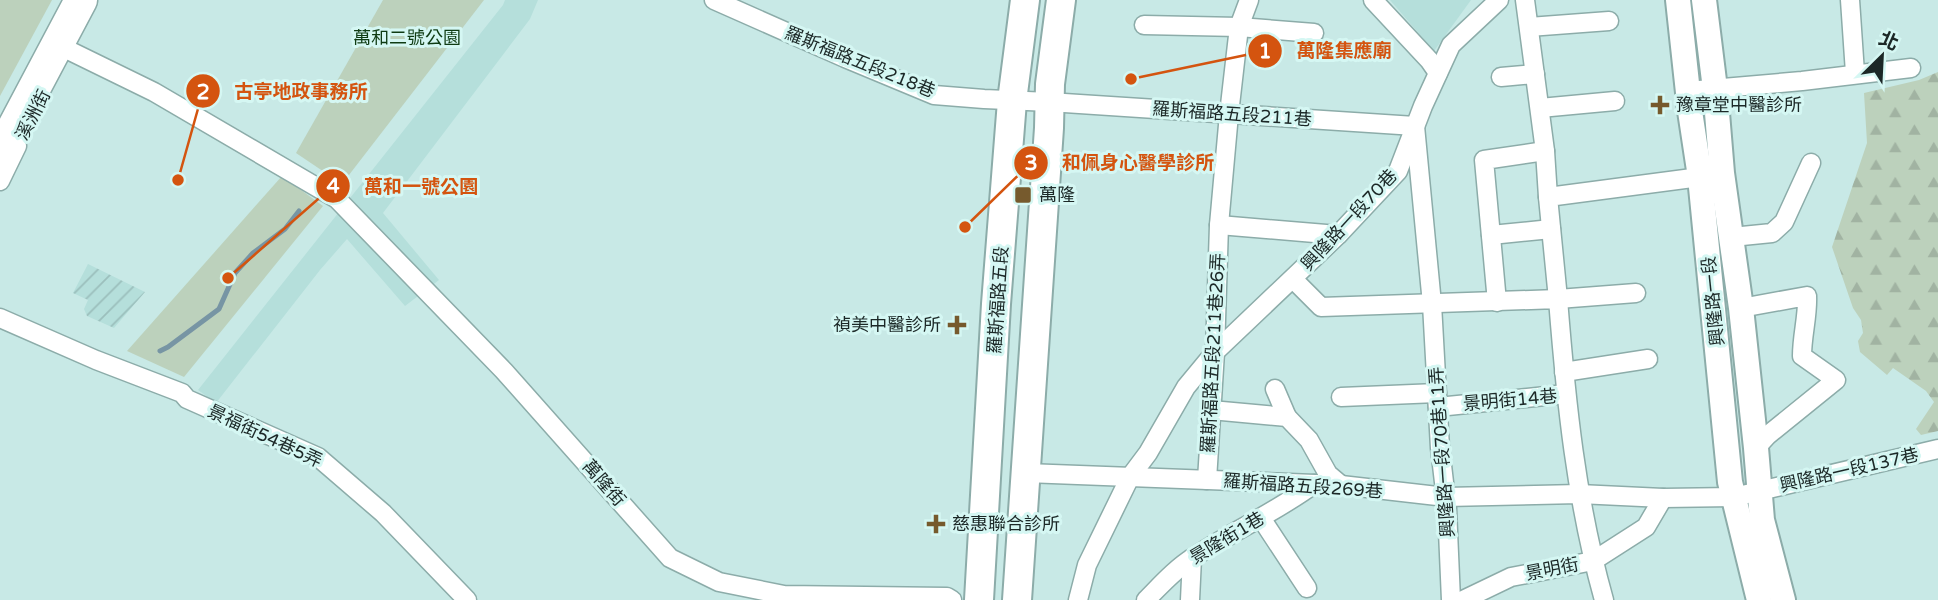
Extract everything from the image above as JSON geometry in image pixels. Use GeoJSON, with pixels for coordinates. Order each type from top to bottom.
{"type":"FeatureCollection","features":[{"type":"Feature","properties":{"kind":"highway"},"geometry":{"type":"LineString","coordinates":[[0,142],[79,0]]}},
{"type":"Feature","properties":{"kind":"highway"},"geometry":{"type":"LineString","coordinates":[[0,153],[79,0]]}},
{"type":"Feature","properties":{"kind":"main road","name":"羅斯福路五段"},"geometry":{"type":"LineString","coordinates":[[979,600],[996,304],[1012,101],[1025,0]]}},
{"type":"Feature","properties":{"kind":"main road"},"geometry":{"type":"LineString","coordinates":[[1017,600],[1049,102],[1061,0]]}},
{"type":"Feature","properties":{"kind":"main road","name":"興隆路一段"},"geometry":{"type":"LineString","coordinates":[[1678,0],[1700,177],[1730,482],[1759,600]]}},
{"type":"Feature","properties":{"kind":"main road","name":"興隆路一段"},"geometry":{"type":"LineString","coordinates":[[1704,0],[1722,173],[1741,308],[1762,520],[1783,600]]}},
{"type":"Feature","properties":{"kind":"street","name":"溪洲街"},"geometry":{"type":"LineString","coordinates":[[0,181],[66,49],[94,0]]}},
{"type":"Feature","properties":{"kind":"street","name":"羅斯福路五段218巷"},"geometry":{"type":"LineString","coordinates":[[714,0],[934,95],[1049,102]]}},
{"type":"Feature","properties":{"kind":"street","name":"羅斯福路五段211巷26弄"},"geometry":{"type":"LineString","coordinates":[[1207,480],[1219,225],[1239,27],[1249,0]]}},
{"type":"Feature","properties":{"kind":"street"},"geometry":{"type":"LineString","coordinates":[[1373,0],[1438,73]]}},
{"type":"Feature","properties":{"kind":"street","name":"興隆路一段70巷"},"geometry":{"type":"LineString","coordinates":[[1078,600],[1087,565],[1130,477],[1148,453],[1186,387],[1215,352],[1338,235],[1398,171],[1451,45],[1499,0]]}},
{"type":"Feature","properties":{"kind":"street"},"geometry":{"type":"LineString","coordinates":[[1525,0],[1545,151],[1566,394]]}},
{"type":"Feature","properties":{"kind":"street"},"geometry":{"type":"LineString","coordinates":[[1850,0],[1854,73]]}},
{"type":"Feature","properties":{"kind":"street"},"geometry":{"type":"LineString","coordinates":[[1529,27],[1609,21]]}},
{"type":"Feature","properties":{"kind":"street"},"geometry":{"type":"LineString","coordinates":[[1144,25],[1239,27],[1314,33]]}},
{"type":"Feature","properties":{"kind":"street","name":"萬隆街"},"geometry":{"type":"LineString","coordinates":[[66,49],[154,92],[337,199],[504,371],[670,558],[719,582],[784,595],[947,597],[952,600]]}},
{"type":"Feature","properties":{"kind":"street"},"geometry":{"type":"LineString","coordinates":[[1688,91],[1911,68]]}},
{"type":"Feature","properties":{"kind":"street"},"geometry":{"type":"LineString","coordinates":[[1502,77],[1535,74]]}},
{"type":"Feature","properties":{"kind":"street"},"geometry":{"type":"LineString","coordinates":[[1539,108],[1615,101]]}},
{"type":"Feature","properties":{"kind":"street","name":"羅斯福路五段211巷"},"geometry":{"type":"LineString","coordinates":[[1049,102],[1415,126]]}},
{"type":"Feature","properties":{"kind":"street","name":"興隆路一段70巷11弄"},"geometry":{"type":"LineString","coordinates":[[1415,126],[1432,303],[1451,600]]}},
{"type":"Feature","properties":{"kind":"street"},"geometry":{"type":"LineString","coordinates":[[1497,302],[1484,160],[1545,151]]}},
{"type":"Feature","properties":{"kind":"street"},"geometry":{"type":"LineString","coordinates":[[1732,237],[1772,233],[1784,222],[1811,163]]}},
{"type":"Feature","properties":{"kind":"street"},"geometry":{"type":"LineString","coordinates":[[1548,197],[1700,177]]}},
{"type":"Feature","properties":{"kind":"street"},"geometry":{"type":"LineString","coordinates":[[1219,225],[1338,235]]}},
{"type":"Feature","properties":{"kind":"street"},"geometry":{"type":"LineString","coordinates":[[1491,235],[1551,229]]}},
{"type":"Feature","properties":{"kind":"street"},"geometry":{"type":"LineString","coordinates":[[1293,279],[1321,307],[1497,302],[1636,293]]}},
{"type":"Feature","properties":{"kind":"street"},"geometry":{"type":"LineString","coordinates":[[1741,308],[1807,296],[1808,314],[1802,334],[1802,356],[1839,377],[1756,447]]}},
{"type":"Feature","properties":{"kind":"street","name":"景福街54巷5弄"},"geometry":{"type":"LineString","coordinates":[[0,318],[182,393],[187,400],[318,457],[383,513],[467,600]]}},
{"type":"Feature","properties":{"kind":"street"},"geometry":{"type":"LineString","coordinates":[[1564,372],[1648,359]]}},
{"type":"Feature","properties":{"kind":"street"},"geometry":{"type":"LineString","coordinates":[[1275,389],[1287,417],[1309,440],[1328,474],[1341,485]]}},
{"type":"Feature","properties":{"kind":"street","name":"景明街14巷"},"geometry":{"type":"LineString","coordinates":[[1341,397],[1437,400],[1566,394],[1579,494],[1592,561],[1604,600]]}},
{"type":"Feature","properties":{"kind":"street"},"geometry":{"type":"LineString","coordinates":[[1211,411],[1287,417]]}},
{"type":"Feature","properties":{"kind":"street","name":"興隆路一段137巷"},"geometry":{"type":"LineString","coordinates":[[1760,491],[1938,449]]}},
{"type":"Feature","properties":{"kind":"street","name":"羅斯福路五段269巷"},"geometry":{"type":"LineString","coordinates":[[1026,472],[1341,485],[1446,497],[1579,494]]}},
{"type":"Feature","properties":{"kind":"street","name":"景隆街1巷"},"geometry":{"type":"LineString","coordinates":[[1146,600],[1192,558],[1314,484]]}},
{"type":"Feature","properties":{"kind":"street"},"geometry":{"type":"LineString","coordinates":[[1579,494],[1663,498],[1734,497],[1760,491]]}},
{"type":"Feature","properties":{"kind":"street","name":"景明街"},"geometry":{"type":"LineString","coordinates":[[1463,600],[1511,577],[1592,561],[1646,527],[1663,498]]}},
{"type":"Feature","properties":{"kind":"street"},"geometry":{"type":"LineString","coordinates":[[1261,518],[1307,587]]}},
{"type":"Feature","properties":{"kind":"street"},"geometry":{"type":"LineString","coordinates":[[1190,600],[1192,558]]}},
{"type":"Feature","properties":{"kind":"shaded area"},"geometry":{"type":"Polygon","coordinates":[[[505,0],[538,0],[530,19],[383,213],[439,280],[405,306],[347,239],[216,403],[198,390],[503,5],[505,0]]]}},
{"type":"Feature","properties":{"kind":"shaded area"},"geometry":{"type":"Polygon","coordinates":[[[1390,0],[1471,0],[1434,51],[1390,0]]]}},
{"type":"Feature","properties":{"kind":"shaded area"},"geometry":{"type":"Polygon","coordinates":[[[88,264],[145,292],[114,328],[87,316],[84,309],[88,300],[73,293],[88,264]]]}},
{"type":"Feature","properties":{"kind":"green space"},"geometry":{"type":"Polygon","coordinates":[[[0,0],[52,0],[0,96],[0,0]]]}},
{"type":"Feature","properties":{"kind":"green space","name":"萬和二號公園"},"geometry":{"type":"Polygon","coordinates":[[[383,0],[484,0],[342,184],[296,153],[383,0]]]}},
{"type":"Feature","properties":{"kind":"green space"},"geometry":{"type":"Polygon","coordinates":[[[1938,72],[1938,431],[1921,435],[1916,429],[1934,402],[1926,391],[1893,368],[1887,375],[1860,352],[1858,341],[1863,333],[1861,320],[1853,308],[1832,247],[1867,143],[1864,93],[1919,80],[1938,72]]]}},
{"type":"Feature","properties":{"kind":"green space"},"geometry":{"type":"Polygon","coordinates":[[[282,176],[323,206],[184,377],[127,351],[282,176]]]}},
{"type":"Feature","properties":{"kind":"waterway"},"geometry":{"type":"LineString","coordinates":[[160,351],[219,309],[235,273],[253,253],[285,229],[299,211]]}},
{"type":"Feature","properties":{"kind":"place","name":"萬隆集應廟"},"geometry":{"type":"Point","coordinates":[1131,79]}},
{"type":"Feature","properties":{"kind":"place","name":"豫章堂中醫診所"},"geometry":{"type":"Point","coordinates":[1660,105]}},
{"type":"Feature","properties":{"kind":"place","name":"古亭地政事務所"},"geometry":{"type":"Point","coordinates":[178,180]}},
{"type":"Feature","properties":{"kind":"place","name":"萬隆"},"geometry":{"type":"Point","coordinates":[1023,195]}},
{"type":"Feature","properties":{"kind":"place","name":"和佩身心醫學診所"},"geometry":{"type":"Point","coordinates":[965,227]}},
{"type":"Feature","properties":{"kind":"place","name":"萬和一號公園"},"geometry":{"type":"Point","coordinates":[228,278]}},
{"type":"Feature","properties":{"kind":"place","name":"禎美中醫診所"},"geometry":{"type":"Point","coordinates":[957,325]}},
{"type":"Feature","properties":{"kind":"place","name":"慈惠聯合診所"},"geometry":{"type":"Point","coordinates":[936,524]}}]}
